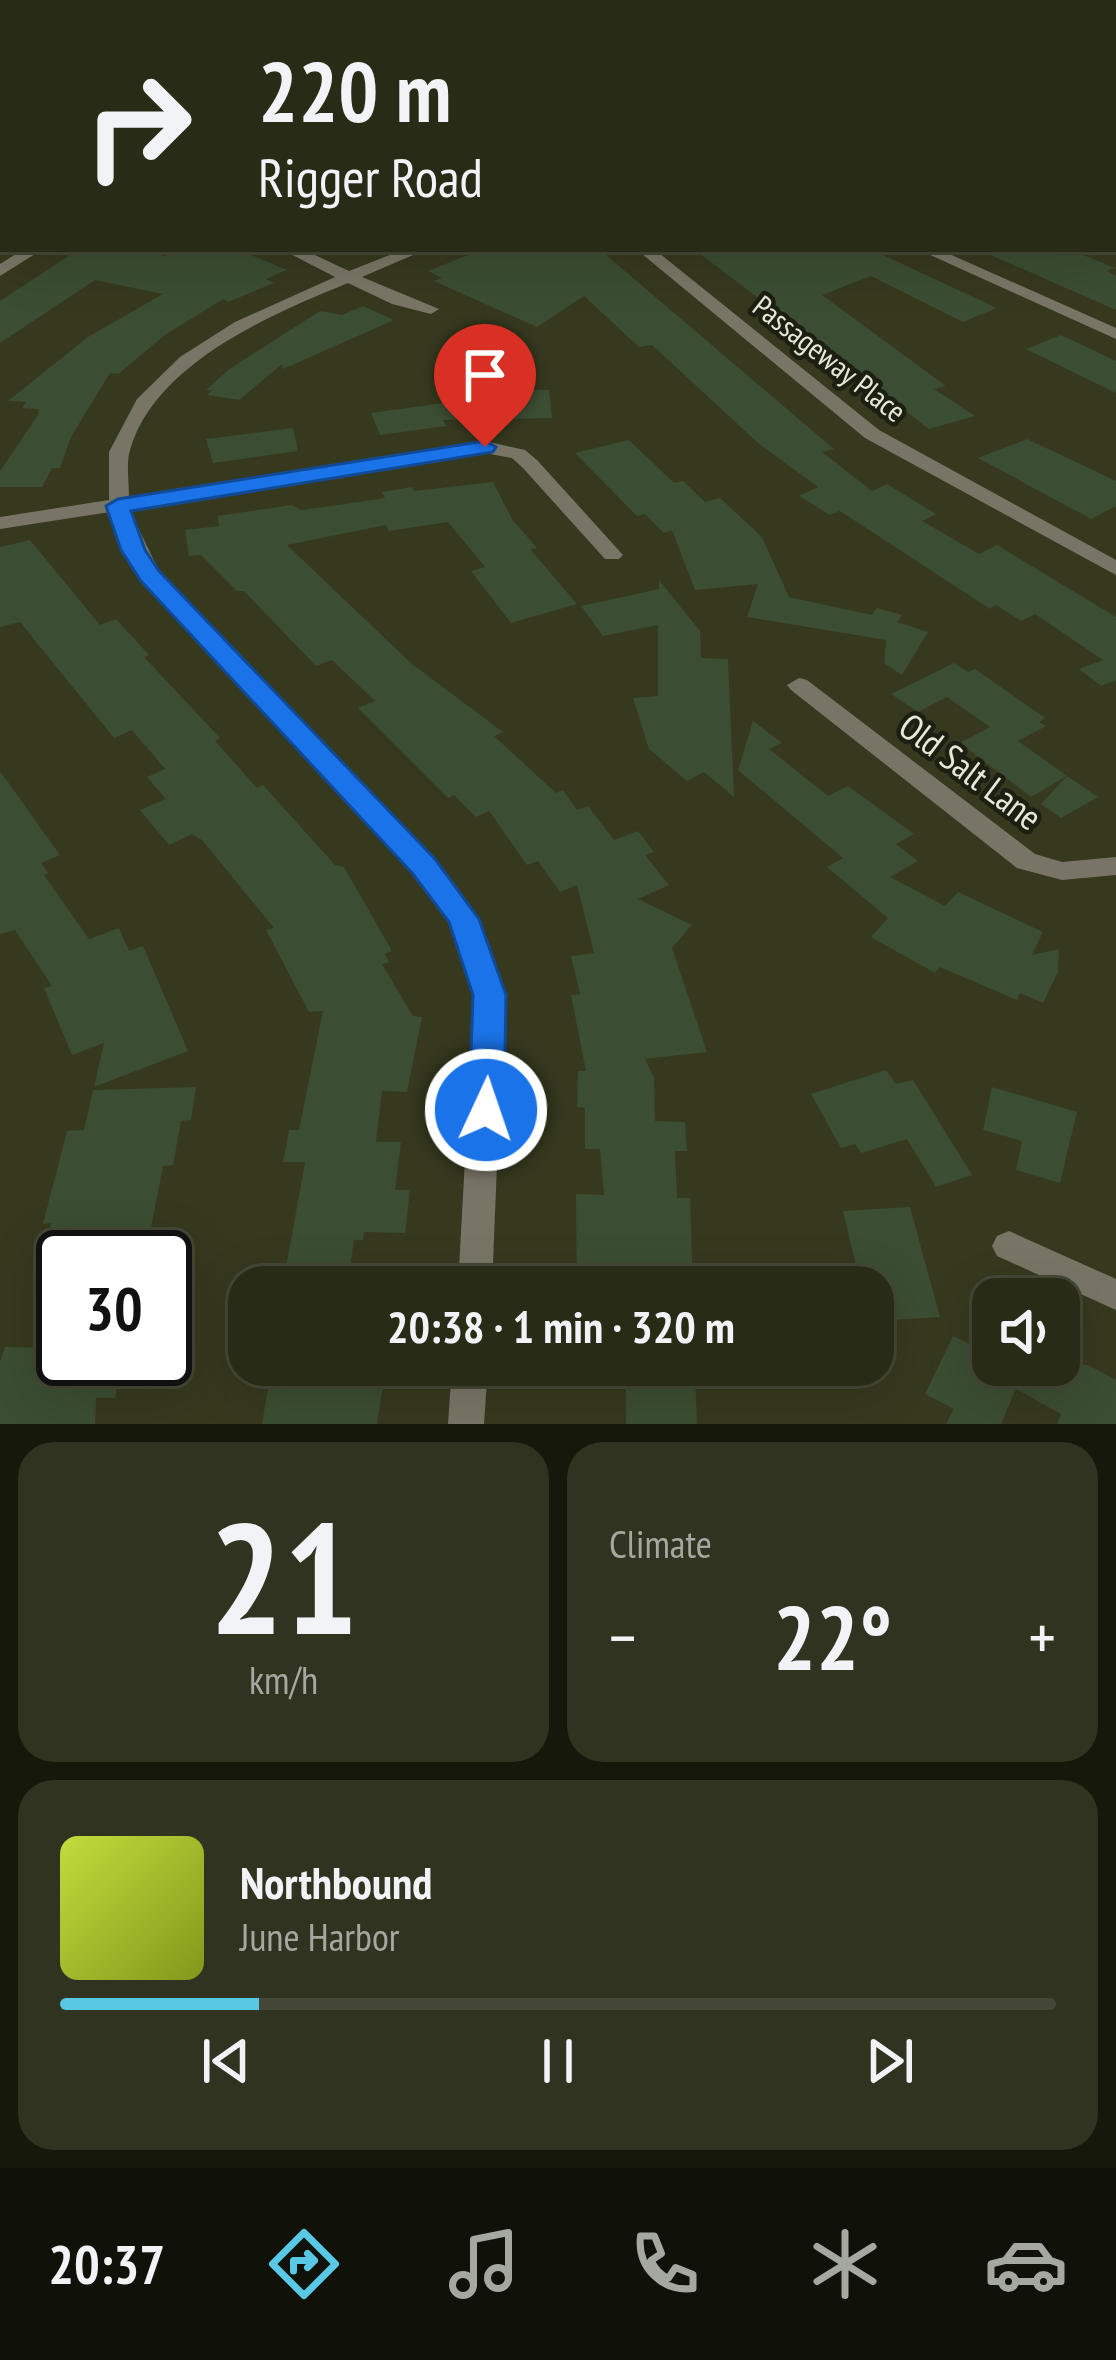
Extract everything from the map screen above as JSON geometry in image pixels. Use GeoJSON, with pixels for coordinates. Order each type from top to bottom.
{"type":"FeatureCollection","features":[{"type":"Feature","properties":{"kind":"street"},"geometry":{"type":"LineString","coordinates":[[0,271],[30,252]]}},
{"type":"Feature","properties":{"kind":"street"},"geometry":{"type":"LineString","coordinates":[[295,252],[430,310]]}},
{"type":"Feature","properties":{"kind":"street"},"geometry":{"type":"LineString","coordinates":[[412,252],[224,334],[166,377],[122,437],[113,476],[133,550],[150,576],[424,867],[463,919],[489,995],[476,1266]]}},
{"type":"Feature","properties":{"kind":"street","name":"Passageway Place"},"geometry":{"type":"LineString","coordinates":[[648,252],[872,434],[1116,569]]}},
{"type":"Feature","properties":{"kind":"street"},"geometry":{"type":"LineString","coordinates":[[932,252],[1116,334]]}},
{"type":"Feature","properties":{"kind":"street"},"geometry":{"type":"LineString","coordinates":[[0,523],[471,449],[501,449],[530,464],[612,556]]}},
{"type":"Feature","properties":{"kind":"street","name":"Old Salt Lane"},"geometry":{"type":"LineString","coordinates":[[799,685],[1026,861],[1062,871],[1116,866]]}},
{"type":"Feature","properties":{"kind":"street"},"geometry":{"type":"LineString","coordinates":[[1009,1246],[1116,1295]]}},
{"type":"Feature","properties":{"kind":"street"},"geometry":{"type":"LineString","coordinates":[[466,1424],[469,1386]]}},
{"type":"Feature","properties":{"kind":"building"},"geometry":{"type":"Polygon","coordinates":[[[74,252],[165,256],[244,252],[287,270],[266,279],[274,283],[228,302],[223,299],[165,335],[118,374],[110,373],[71,437],[60,468],[52,468],[42,487],[0,487],[0,471],[38,415],[38,409],[22,408],[26,402],[8,401],[88,337],[163,294],[95,280],[0,343],[0,301],[74,252]]]}},
{"type":"Feature","properties":{"kind":"building"},"geometry":{"type":"Polygon","coordinates":[[[476,252],[603,252],[834,449],[822,452],[872,491],[887,484],[936,514],[922,521],[979,554],[997,545],[1116,617],[1116,680],[1101,686],[1079,669],[1103,660],[1035,614],[1021,621],[996,605],[990,609],[840,511],[830,515],[799,496],[818,487],[758,443],[652,345],[639,347],[584,296],[537,327],[434,281],[442,278],[428,271],[476,252]]]}},
{"type":"Feature","properties":{"kind":"building"},"geometry":{"type":"Polygon","coordinates":[[[698,252],[876,252],[997,308],[963,322],[871,276],[822,295],[946,386],[934,389],[975,416],[929,429],[698,252]]]}},
{"type":"Feature","properties":{"kind":"building"},"geometry":{"type":"Polygon","coordinates":[[[984,252],[1076,252],[1115,268],[1107,271],[1116,276],[1116,310],[984,252]]]}},
{"type":"Feature","properties":{"kind":"building"},"geometry":{"type":"Polygon","coordinates":[[[363,306],[394,320],[283,369],[282,364],[239,400],[207,395],[212,390],[206,390],[228,370],[320,311],[342,315],[363,306]]]}},
{"type":"Feature","properties":{"kind":"building"},"geometry":{"type":"Polygon","coordinates":[[[1061,335],[1116,361],[1116,393],[1026,349],[1061,335]]]}},
{"type":"Feature","properties":{"kind":"building"},"geometry":{"type":"Polygon","coordinates":[[[494,390],[549,390],[552,418],[443,420],[446,426],[380,435],[371,413],[494,396],[494,390]]]}},
{"type":"Feature","properties":{"kind":"building"},"geometry":{"type":"Polygon","coordinates":[[[293,428],[298,451],[213,463],[206,439],[293,428]]]}},
{"type":"Feature","properties":{"kind":"building"},"geometry":{"type":"Polygon","coordinates":[[[1027,439],[1116,481],[1116,506],[1091,519],[978,458],[1027,439]]]}},
{"type":"Feature","properties":{"kind":"building"},"geometry":{"type":"Polygon","coordinates":[[[629,440],[674,483],[683,481],[705,502],[720,498],[762,537],[789,597],[872,615],[877,608],[902,615],[897,622],[928,632],[902,675],[884,663],[886,640],[747,617],[758,584],[695,590],[672,530],[664,533],[645,514],[637,516],[575,453],[629,440]]]}},
{"type":"Feature","properties":{"kind":"building"},"geometry":{"type":"Polygon","coordinates":[[[493,482],[512,519],[537,548],[530,549],[577,604],[511,623],[471,571],[485,567],[448,522],[389,531],[386,525],[287,545],[412,664],[503,732],[494,736],[556,793],[563,790],[577,810],[588,806],[614,840],[638,831],[654,852],[645,855],[669,885],[638,899],[692,925],[672,948],[707,1052],[645,1059],[654,1078],[655,1121],[685,1122],[687,1151],[675,1151],[677,1198],[690,1198],[692,1266],[577,1266],[576,1194],[604,1195],[600,1149],[585,1149],[585,1108],[577,1107],[578,1071],[586,1071],[571,995],[580,994],[571,956],[594,953],[577,885],[560,892],[538,861],[527,865],[489,811],[476,817],[454,795],[448,798],[358,708],[375,701],[332,660],[316,666],[244,591],[237,591],[201,555],[189,556],[185,530],[219,526],[218,516],[291,505],[302,510],[385,498],[382,492],[412,487],[414,491],[493,482]]]}},
{"type":"Feature","properties":{"kind":"building"},"geometry":{"type":"Polygon","coordinates":[[[30,540],[100,625],[116,619],[149,655],[144,657],[220,738],[215,741],[257,788],[263,785],[335,865],[344,867],[392,951],[385,954],[389,962],[382,964],[413,1016],[422,1017],[407,1092],[382,1091],[376,1142],[401,1142],[395,1190],[410,1190],[405,1233],[364,1232],[363,1240],[354,1240],[350,1266],[286,1266],[305,1162],[283,1162],[289,1130],[299,1130],[323,1011],[309,1012],[266,930],[274,928],[202,840],[192,834],[169,845],[140,810],[166,799],[147,777],[165,769],[132,730],[114,738],[20,622],[0,627],[0,547],[30,540]]]}},
{"type":"Feature","properties":{"kind":"building"},"geometry":{"type":"Polygon","coordinates":[[[659,580],[700,631],[701,658],[728,659],[734,797],[704,772],[687,781],[649,749],[633,698],[658,696],[658,625],[603,636],[581,606],[659,589],[659,580]]]}},
{"type":"Feature","properties":{"kind":"building"},"geometry":{"type":"Polygon","coordinates":[[[954,663],[968,672],[975,669],[1045,718],[1039,722],[1046,726],[1018,741],[1067,776],[1031,797],[960,743],[990,727],[947,697],[918,712],[891,694],[954,663]]]}},
{"type":"Feature","properties":{"kind":"building"},"geometry":{"type":"Polygon","coordinates":[[[753,721],[782,743],[769,749],[828,796],[848,786],[914,834],[896,844],[918,861],[890,877],[945,906],[958,892],[1043,932],[1032,955],[1059,949],[1058,972],[1043,1003],[1020,993],[1017,1000],[940,967],[935,973],[871,937],[888,918],[827,867],[843,858],[738,770],[753,721]]]}},
{"type":"Feature","properties":{"kind":"building"},"geometry":{"type":"Polygon","coordinates":[[[0,771],[60,855],[41,863],[48,873],[44,875],[89,939],[119,928],[129,951],[143,946],[188,1051],[94,1087],[104,1043],[72,1055],[44,988],[52,986],[15,930],[0,934],[0,771]]]}},
{"type":"Feature","properties":{"kind":"building"},"geometry":{"type":"Polygon","coordinates":[[[1067,776],[1098,797],[1061,818],[1041,804],[1067,776]]]}},
{"type":"Feature","properties":{"kind":"building"},"geometry":{"type":"Polygon","coordinates":[[[886,1070],[896,1084],[913,1080],[972,1175],[936,1187],[907,1139],[861,1153],[855,1144],[841,1148],[811,1094],[886,1070]]]}},
{"type":"Feature","properties":{"kind":"building"},"geometry":{"type":"Polygon","coordinates":[[[196,1087],[191,1120],[181,1121],[173,1165],[163,1166],[151,1230],[49,1230],[51,1223],[43,1224],[67,1131],[84,1130],[93,1090],[196,1087]]]}},
{"type":"Feature","properties":{"kind":"building"},"geometry":{"type":"Polygon","coordinates":[[[992,1087],[1077,1112],[1060,1183],[1016,1170],[1022,1141],[983,1130],[992,1087]]]}},
{"type":"Feature","properties":{"kind":"building"},"geometry":{"type":"Polygon","coordinates":[[[910,1207],[940,1317],[894,1320],[894,1266],[856,1266],[843,1211],[910,1207]]]}},
{"type":"Feature","properties":{"kind":"building"},"geometry":{"type":"Polygon","coordinates":[[[953,1336],[972,1345],[972,1386],[1080,1386],[1080,1365],[1116,1380],[1116,1424],[1057,1424],[1061,1414],[1016,1389],[1001,1424],[946,1424],[954,1409],[925,1394],[953,1336]]]}},
{"type":"Feature","properties":{"kind":"building"},"geometry":{"type":"Polygon","coordinates":[[[5,1347],[36,1348],[36,1386],[141,1386],[117,1387],[115,1398],[96,1398],[95,1424],[0,1424],[0,1362],[5,1347]]]}},
{"type":"Feature","properties":{"kind":"building"},"geometry":{"type":"Polygon","coordinates":[[[268,1386],[383,1386],[377,1424],[262,1424],[268,1386]]]}},
{"type":"Feature","properties":{"kind":"building"},"geometry":{"type":"Polygon","coordinates":[[[626,1386],[695,1386],[697,1424],[626,1424],[626,1386]]]}},
{"type":"Feature","properties":{"kind":"route"},"geometry":{"type":"LineString","coordinates":[[485,447],[118,506],[133,550],[150,576],[424,867],[463,919],[489,995],[486,1110]]}}]}
